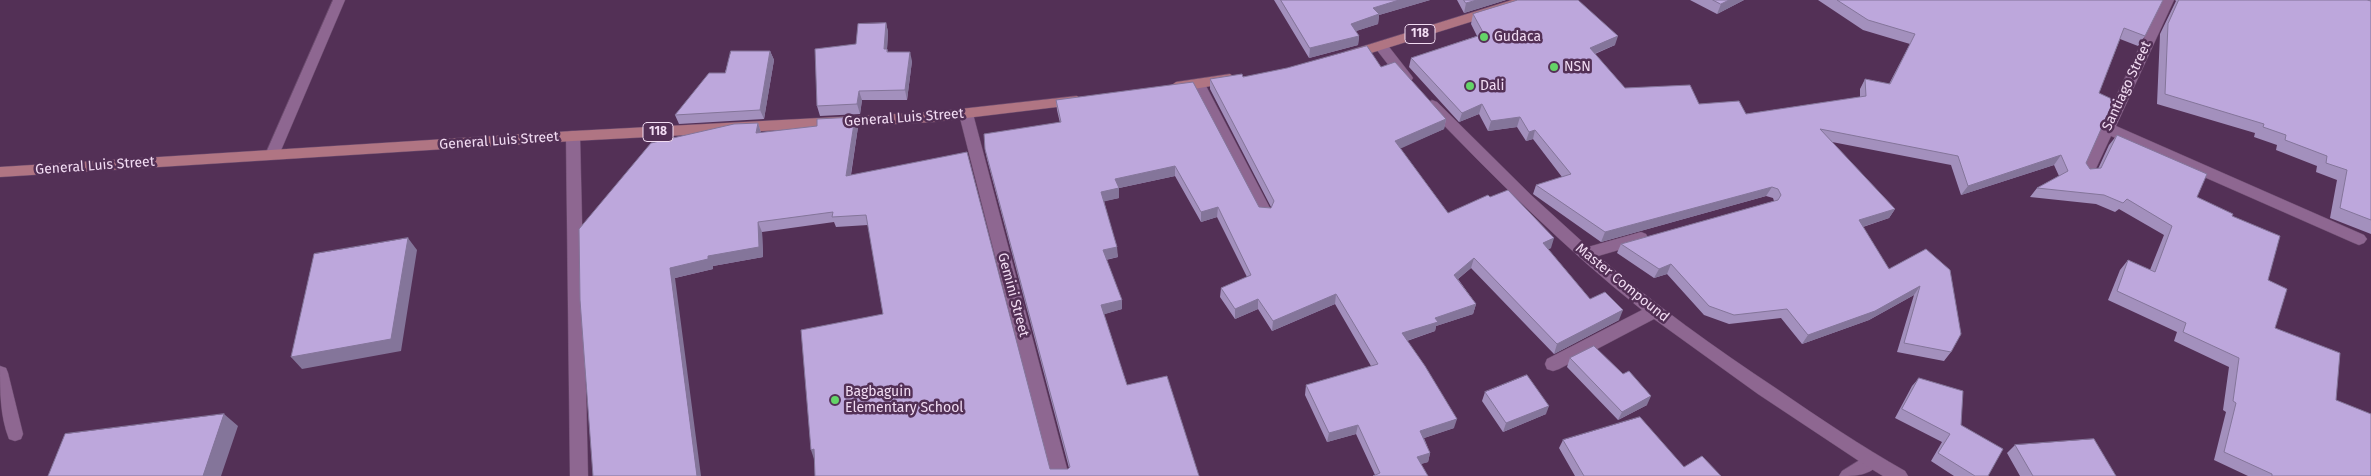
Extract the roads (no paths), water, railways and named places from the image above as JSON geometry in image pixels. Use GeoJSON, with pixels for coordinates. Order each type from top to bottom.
{"type":"FeatureCollection","features":[{"type":"Feature","properties":{"kind":"main road","name":"118"},"geometry":{"type":"LineString","coordinates":[[1338,58],[1526,0]]}},
{"type":"Feature","properties":{"kind":"main road"},"geometry":{"type":"LineString","coordinates":[[1164,89],[1247,76]]}},
{"type":"Feature","properties":{"kind":"main road","name":"General Luis Street"},"geometry":{"type":"LineString","coordinates":[[0,172],[573,136],[966,114],[1089,99]]}},
{"type":"Feature","properties":{"kind":"street"},"geometry":{"type":"LineString","coordinates":[[272,155],[339,0]]}},
{"type":"Feature","properties":{"kind":"street","name":"Santiago Street"},"geometry":{"type":"LineString","coordinates":[[2086,172],[2168,0]]}},
{"type":"Feature","properties":{"kind":"street","name":"Master Compound"},"geometry":{"type":"LineString","coordinates":[[1381,46],[1418,91],[1508,183],[1585,254],[1654,311],[1748,378],[1872,461],[1899,476]]}},
{"type":"Feature","properties":{"kind":"street"},"geometry":{"type":"LineString","coordinates":[[1198,84],[1266,212]]}},
{"type":"Feature","properties":{"kind":"street","name":"Gemini Street"},"geometry":{"type":"LineString","coordinates":[[966,114],[1060,476]]}},
{"type":"Feature","properties":{"kind":"street"},"geometry":{"type":"LineString","coordinates":[[2107,128],[2359,239]]}},
{"type":"Feature","properties":{"kind":"street"},"geometry":{"type":"LineString","coordinates":[[573,136],[579,476]]}},
{"type":"Feature","properties":{"kind":"street"},"geometry":{"type":"LineString","coordinates":[[1585,254],[1656,234]]}},
{"type":"Feature","properties":{"kind":"street"},"geometry":{"type":"LineString","coordinates":[[1554,364],[1654,311]]}},
{"type":"Feature","properties":{"kind":"street"},"geometry":{"type":"LineString","coordinates":[[0,373],[15,434]]}},
{"type":"Feature","properties":{"kind":"street"},"geometry":{"type":"LineString","coordinates":[[1848,476],[1872,461]]}},
{"type":"Feature","properties":{"kind":"place","name":"Gudaca"},"geometry":{"type":"Point","coordinates":[1484,37]}},
{"type":"Feature","properties":{"kind":"place","name":"NSN"},"geometry":{"type":"Point","coordinates":[1554,67]}},
{"type":"Feature","properties":{"kind":"place","name":"Dali"},"geometry":{"type":"Point","coordinates":[1470,86]}},
{"type":"Feature","properties":{"kind":"place","name":"Bagbaguin Elementary School"},"geometry":{"type":"Point","coordinates":[835,400]}}]}
